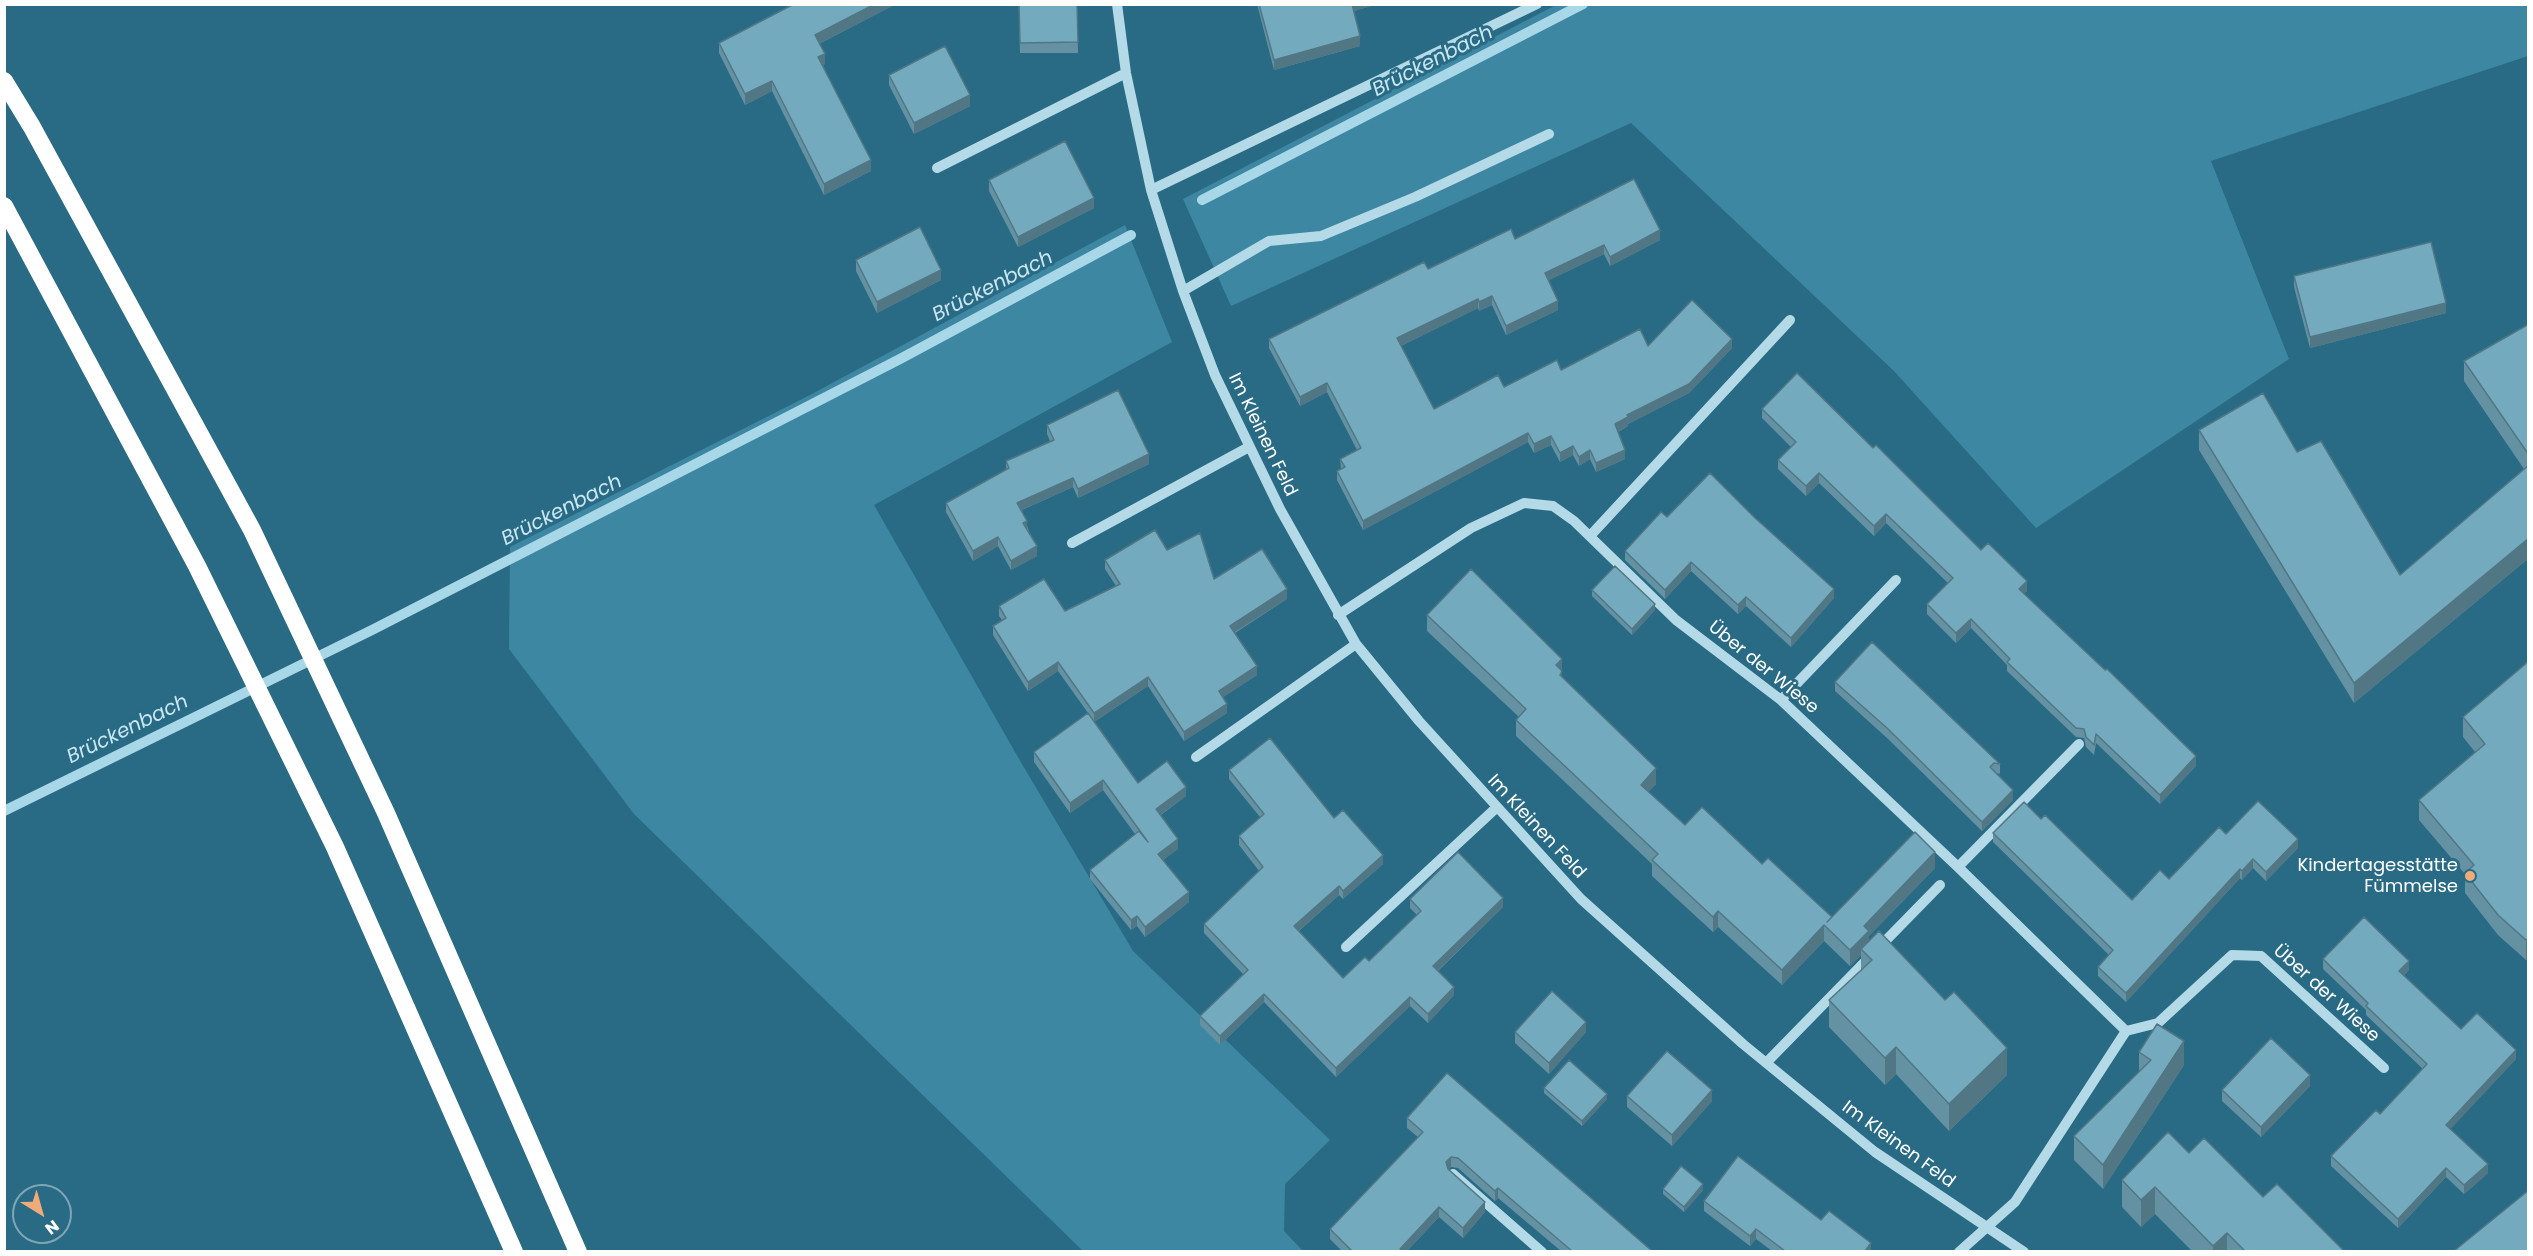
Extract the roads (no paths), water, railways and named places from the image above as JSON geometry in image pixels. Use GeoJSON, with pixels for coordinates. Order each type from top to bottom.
{"type":"FeatureCollection","features":[{"type":"Feature","properties":{"kind":"highway"},"geometry":{"type":"LineString","coordinates":[[4,81],[32,127],[252,530],[386,813],[578,1251]]}},
{"type":"Feature","properties":{"kind":"highway"},"geometry":{"type":"LineString","coordinates":[[4,206],[197,566],[335,847],[514,1251]]}},
{"type":"Feature","properties":{"kind":"street","name":"Im Kleinen Feld"},"geometry":{"type":"LineString","coordinates":[[1117,4],[1126,73],[1150,190],[1183,291],[1215,375],[1249,447],[1280,509],[1356,644],[1419,721],[1581,899],[1766,1063],[1875,1152],[2024,1251]]}},
{"type":"Feature","properties":{"kind":"street"},"geometry":{"type":"LineString","coordinates":[[1150,190],[1537,4]]}},
{"type":"Feature","properties":{"kind":"street"},"geometry":{"type":"LineString","coordinates":[[937,168],[1126,73]]}},
{"type":"Feature","properties":{"kind":"street"},"geometry":{"type":"LineString","coordinates":[[1183,291],[1269,241],[1321,236],[1414,197],[1549,134]]}},
{"type":"Feature","properties":{"kind":"street"},"geometry":{"type":"LineString","coordinates":[[1590,536],[1790,320]]}},
{"type":"Feature","properties":{"kind":"street"},"geometry":{"type":"LineString","coordinates":[[1072,543],[1249,447]]}},
{"type":"Feature","properties":{"kind":"street","name":"Über der Wiese"},"geometry":{"type":"LineString","coordinates":[[1338,615],[1471,528],[1524,503],[1553,506],[1590,536],[1676,621],[1781,700],[1958,867],[2126,1031],[2158,1023],[2232,955],[2261,956],[2384,1068]]}},
{"type":"Feature","properties":{"kind":"street"},"geometry":{"type":"LineString","coordinates":[[1781,700],[1896,580]]}},
{"type":"Feature","properties":{"kind":"street"},"geometry":{"type":"LineString","coordinates":[[1196,757],[1356,644]]}},
{"type":"Feature","properties":{"kind":"street"},"geometry":{"type":"LineString","coordinates":[[1958,867],[2079,744]]}},
{"type":"Feature","properties":{"kind":"street"},"geometry":{"type":"LineString","coordinates":[[1346,946],[1496,808]]}},
{"type":"Feature","properties":{"kind":"street"},"geometry":{"type":"LineString","coordinates":[[1766,1063],[1940,885]]}},
{"type":"Feature","properties":{"kind":"street"},"geometry":{"type":"LineString","coordinates":[[1959,1251],[2015,1202],[2126,1031]]}},
{"type":"Feature","properties":{"kind":"street"},"geometry":{"type":"LineString","coordinates":[[1453,1174],[1542,1251]]}},
{"type":"Feature","properties":{"kind":"waterway","name":"Brückenbach"},"geometry":{"type":"LineString","coordinates":[[1202,200],[1583,4]]}},
{"type":"Feature","properties":{"kind":"waterway","name":"Brückenbach"},"geometry":{"type":"LineString","coordinates":[[4,811],[374,629],[900,359],[1131,235]]}},
{"type":"Feature","properties":{"kind":"place","name":"Kindertagesstätte Fümmelse"},"geometry":{"type":"Point","coordinates":[2470,876]}}]}
